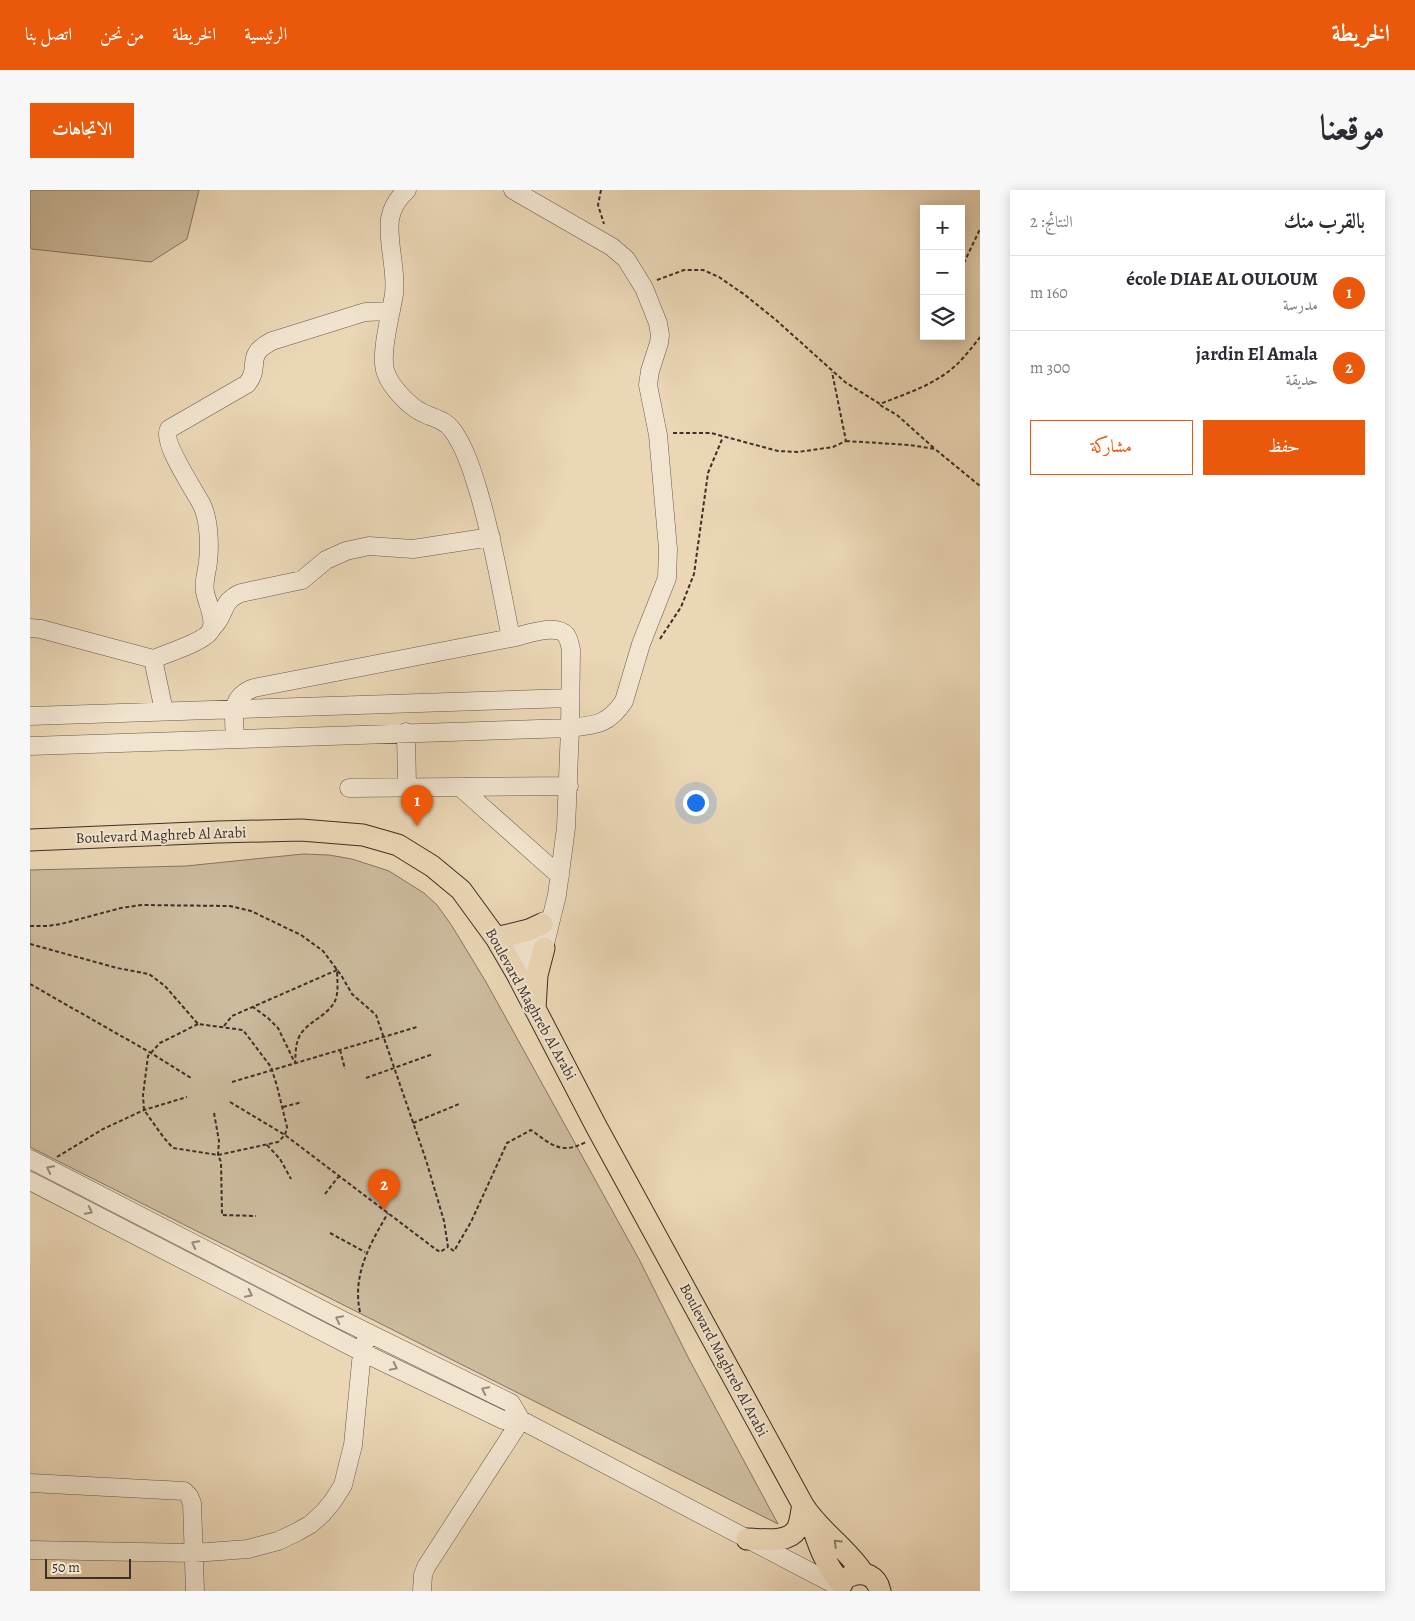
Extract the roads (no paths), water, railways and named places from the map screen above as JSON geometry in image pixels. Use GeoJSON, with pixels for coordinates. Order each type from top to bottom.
{"type":"FeatureCollection","features":[{"type":"Feature","properties":{"kind":"main road","name":"Boulevard Maghreb Al Arabi"},"geometry":{"type":"LineString","coordinates":[[30,840],[301,830],[363,836],[398,845],[432,866],[462,890],[496,938],[535,1009],[601,1135],[806,1510],[827,1565],[841,1588]]}},
{"type":"Feature","properties":{"kind":"main road"},"geometry":{"type":"LineString","coordinates":[[496,938],[529,930],[542,924]]}},
{"type":"Feature","properties":{"kind":"main road"},"geometry":{"type":"LineString","coordinates":[[535,1009],[537,975],[544,948]]}},
{"type":"Feature","properties":{"kind":"main road","name":"Boulevard Maghreb Al Arabi"},"geometry":{"type":"LineString","coordinates":[[806,1510],[877,1585]]}},
{"type":"Feature","properties":{"kind":"main road"},"geometry":{"type":"LineString","coordinates":[[747,1539],[772,1540],[790,1535],[798,1527],[806,1510]]}},
{"type":"Feature","properties":{"kind":"main road"},"geometry":{"type":"LineString","coordinates":[[841,1588],[851,1575],[877,1585]]}},
{"type":"Feature","properties":{"kind":"street"},"geometry":{"type":"LineString","coordinates":[[407,190],[394,204],[390,218],[389,242],[395,273],[384,353],[385,372],[394,386],[415,409],[445,422],[452,429],[473,474],[492,537],[511,638]]}},
{"type":"Feature","properties":{"kind":"street"},"geometry":{"type":"LineString","coordinates":[[30,746],[570,728],[602,723],[612,717],[624,700],[641,644],[667,578],[668,549],[658,435],[648,385],[660,335],[654,312],[644,288],[626,260],[612,247],[513,190]]}},
{"type":"Feature","properties":{"kind":"street"},"geometry":{"type":"LineString","coordinates":[[211,630],[211,613],[204,591],[208,560],[206,519],[202,506],[183,473],[167,436],[169,429],[247,384],[252,378],[256,353],[262,346],[272,340],[365,312],[391,311]]}},
{"type":"Feature","properties":{"kind":"street"},"geometry":{"type":"LineString","coordinates":[[30,628],[153,659],[204,636],[220,620],[226,604],[232,597],[241,593],[302,580],[326,560],[346,551],[369,546],[413,549],[492,537]]}},
{"type":"Feature","properties":{"kind":"street"},"geometry":{"type":"LineString","coordinates":[[235,738],[234,708],[239,697],[245,691],[254,688],[547,630],[555,630],[565,634],[571,650],[569,786],[560,876],[544,948],[512,967]]}},
{"type":"Feature","properties":{"kind":"street"},"geometry":{"type":"LineString","coordinates":[[153,659],[164,711]]}},
{"type":"Feature","properties":{"kind":"street"},"geometry":{"type":"LineString","coordinates":[[30,716],[570,698]]}},
{"type":"Feature","properties":{"kind":"street"},"geometry":{"type":"LineString","coordinates":[[406,732],[407,787]]}},
{"type":"Feature","properties":{"kind":"street"},"geometry":{"type":"LineString","coordinates":[[349,788],[569,786]]}},
{"type":"Feature","properties":{"kind":"street"},"geometry":{"type":"LineString","coordinates":[[461,788],[560,876]]}},
{"type":"Feature","properties":{"kind":"street"},"geometry":{"type":"LineString","coordinates":[[512,967],[555,904]]}},
{"type":"Feature","properties":{"kind":"street"},"geometry":{"type":"LineString","coordinates":[[36,1162],[511,1403],[521,1420]]}},
{"type":"Feature","properties":{"kind":"street"},"geometry":{"type":"LineString","coordinates":[[30,1180],[362,1352],[503,1420],[521,1420],[841,1588]]}},
{"type":"Feature","properties":{"kind":"street"},"geometry":{"type":"LineString","coordinates":[[228,1284],[238,1266]]}},
{"type":"Feature","properties":{"kind":"street"},"geometry":{"type":"LineString","coordinates":[[30,1550],[194,1553],[248,1549],[278,1541],[311,1524],[333,1501],[343,1485],[353,1445],[362,1352],[368,1332]]}},
{"type":"Feature","properties":{"kind":"street"},"geometry":{"type":"LineString","coordinates":[[422,1591],[423,1575],[426,1567],[521,1420]]}},
{"type":"Feature","properties":{"kind":"street"},"geometry":{"type":"LineString","coordinates":[[30,1483],[184,1491],[192,1503],[195,1591]]}},
{"type":"Feature","properties":{"kind":"place","name":"école DIAE AL OULOUM"},"geometry":{"type":"Point","coordinates":[417,826]}},
{"type":"Feature","properties":{"kind":"place","name":"jardin El Amala"},"geometry":{"type":"Point","coordinates":[384,1210]}}]}
